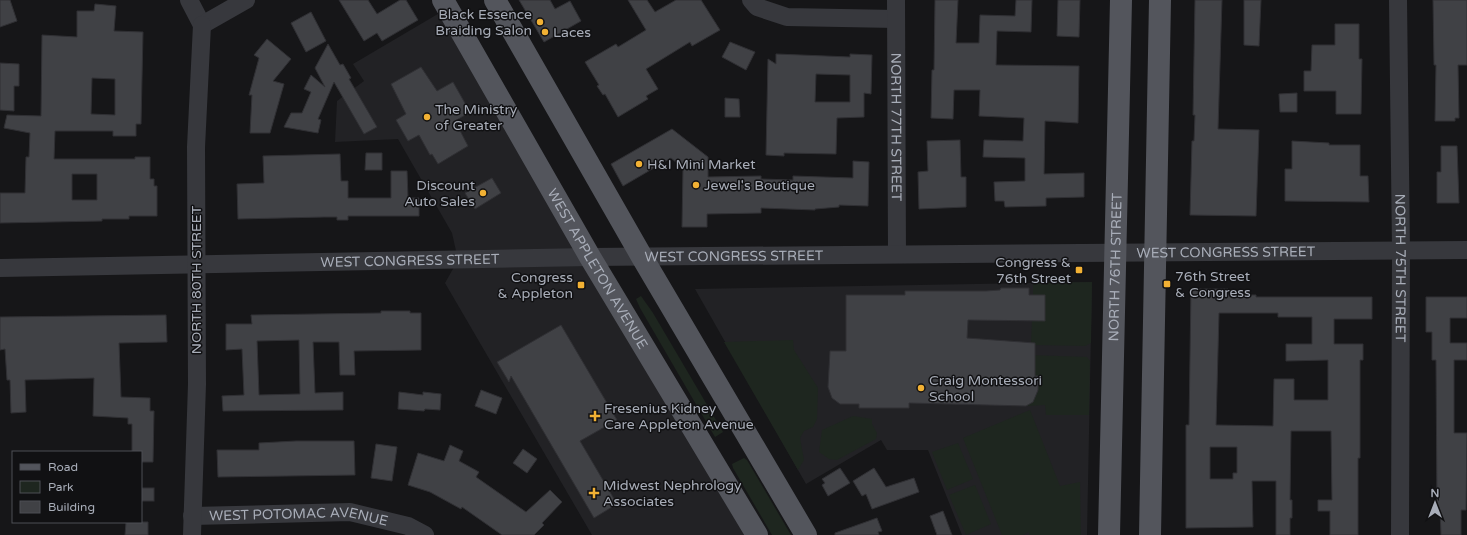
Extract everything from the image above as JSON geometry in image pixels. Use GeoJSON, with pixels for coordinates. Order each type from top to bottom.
{"type":"FeatureCollection","features":[{"type":"Feature","properties":{"kind":"main road","name":"WEST APPLETON AVENUE"},"geometry":{"type":"LineString","coordinates":[[443,0],[590,257],[757,535]]}},
{"type":"Feature","properties":{"kind":"main road"},"geometry":{"type":"LineString","coordinates":[[495,0],[642,257],[806,535]]}},
{"type":"Feature","properties":{"kind":"main road","name":"NORTH 76TH STREET"},"geometry":{"type":"LineString","coordinates":[[1109,535],[1121,0]]}},
{"type":"Feature","properties":{"kind":"main road"},"geometry":{"type":"LineString","coordinates":[[1150,535],[1160,0]]}},
{"type":"Feature","properties":{"kind":"street"},"geometry":{"type":"LineString","coordinates":[[189,0],[202,25],[246,0]]}},
{"type":"Feature","properties":{"kind":"street"},"geometry":{"type":"LineString","coordinates":[[751,0],[757,7],[787,17],[896,19]]}},
{"type":"Feature","properties":{"kind":"street","name":"NORTH 77TH STREET"},"geometry":{"type":"LineString","coordinates":[[896,0],[897,254]]}},
{"type":"Feature","properties":{"kind":"street","name":"NORTH 75TH STREET"},"geometry":{"type":"LineString","coordinates":[[1398,0],[1401,250],[1400,535]]}},
{"type":"Feature","properties":{"kind":"street","name":"NORTH 80TH STREET"},"geometry":{"type":"LineString","coordinates":[[192,535],[197,384],[196,147],[202,25]]}},
{"type":"Feature","properties":{"kind":"street","name":"WEST CONGRESS STREET"},"geometry":{"type":"LineString","coordinates":[[0,268],[590,257],[1467,250]]}},
{"type":"Feature","properties":{"kind":"street","name":"WEST POTOMAC AVENUE"},"geometry":{"type":"LineString","coordinates":[[192,516],[350,512],[408,526],[425,535]]}},
{"type":"Feature","properties":{"kind":"shaded area"},"geometry":{"type":"Polygon","coordinates":[[[448,8],[755,535],[592,535],[445,283],[458,260],[452,233],[398,139],[335,142],[337,101],[364,81],[353,64],[448,8]]]}},
{"type":"Feature","properties":{"kind":"shaded area","name":"Craig Montessori School"},"geometry":{"type":"Polygon","coordinates":[[[1092,282],[1087,535],[962,535],[928,450],[887,450],[881,440],[806,484],[695,289],[1092,282]]]}},
{"type":"Feature","properties":{"kind":"green space"},"geometry":{"type":"Polygon","coordinates":[[[1092,282],[1091,343],[1085,346],[1035,345],[1031,343],[1032,321],[1045,321],[1045,295],[1033,295],[1033,283],[1092,282]]]}},
{"type":"Feature","properties":{"kind":"green space"},"geometry":{"type":"Polygon","coordinates":[[[641,296],[653,313],[723,432],[715,437],[640,308],[636,299],[641,296]]]}},
{"type":"Feature","properties":{"kind":"green space"},"geometry":{"type":"Polygon","coordinates":[[[793,340],[794,350],[818,388],[817,419],[813,427],[804,431],[800,438],[804,460],[798,470],[724,342],[793,340]]]}},
{"type":"Feature","properties":{"kind":"green space"},"geometry":{"type":"Polygon","coordinates":[[[1029,355],[1087,357],[1090,361],[1089,415],[1046,415],[1045,405],[1026,406],[1035,397],[1038,385],[1038,376],[1029,376],[1029,355]]]}},
{"type":"Feature","properties":{"kind":"green space"},"geometry":{"type":"Polygon","coordinates":[[[1030,410],[1060,486],[1080,482],[1081,535],[1029,535],[1029,532],[1023,535],[1002,535],[963,438],[1030,410]]]}},
{"type":"Feature","properties":{"kind":"green space"},"geometry":{"type":"Polygon","coordinates":[[[853,416],[872,419],[872,424],[877,433],[876,439],[837,460],[829,459],[819,452],[822,430],[853,416]]]}},
{"type":"Feature","properties":{"kind":"green space"},"geometry":{"type":"Polygon","coordinates":[[[958,443],[973,479],[947,490],[932,452],[958,443]]]}},
{"type":"Feature","properties":{"kind":"green space"},"geometry":{"type":"Polygon","coordinates":[[[744,458],[747,460],[791,535],[772,535],[733,468],[732,464],[744,458]]]}},
{"type":"Feature","properties":{"kind":"green space"},"geometry":{"type":"Polygon","coordinates":[[[975,485],[991,524],[966,535],[949,495],[975,485]]]}},
{"type":"Feature","properties":{"kind":"building"},"geometry":{"type":"Polygon","coordinates":[[[0,0],[10,0],[17,21],[0,27],[0,0]]]}},
{"type":"Feature","properties":{"kind":"building"},"geometry":{"type":"Polygon","coordinates":[[[339,0],[368,0],[377,14],[400,0],[406,0],[418,20],[382,41],[377,33],[364,41],[339,0]]]}},
{"type":"Feature","properties":{"kind":"building"},"geometry":{"type":"Polygon","coordinates":[[[519,0],[550,0],[555,9],[570,1],[581,21],[544,42],[519,0]]]}},
{"type":"Feature","properties":{"kind":"building"},"geometry":{"type":"Polygon","coordinates":[[[628,0],[647,0],[655,12],[676,0],[701,0],[720,30],[692,46],[690,42],[646,69],[658,89],[646,96],[648,99],[618,117],[605,94],[603,95],[597,86],[599,85],[585,62],[616,44],[618,47],[646,30],[628,0]]]}},
{"type":"Feature","properties":{"kind":"building"},"geometry":{"type":"Polygon","coordinates":[[[935,0],[958,0],[956,43],[979,43],[980,15],[1015,16],[1016,0],[1032,0],[1031,32],[997,31],[996,65],[1079,66],[1078,123],[1045,121],[1044,174],[1084,173],[1084,197],[1046,198],[1046,206],[1005,207],[1004,201],[995,201],[994,182],[1025,181],[1025,158],[983,157],[984,140],[1023,141],[1024,118],[979,116],[980,90],[954,90],[953,119],[931,118],[932,70],[934,70],[935,0]]]}},
{"type":"Feature","properties":{"kind":"building"},"geometry":{"type":"Polygon","coordinates":[[[1058,0],[1080,0],[1079,37],[1057,36],[1058,0]]]}},
{"type":"Feature","properties":{"kind":"building"},"geometry":{"type":"Polygon","coordinates":[[[1195,0],[1222,0],[1218,129],[1259,130],[1256,216],[1190,215],[1192,141],[1194,141],[1195,115],[1193,115],[1195,0]]]}},
{"type":"Feature","properties":{"kind":"building"},"geometry":{"type":"Polygon","coordinates":[[[1244,0],[1261,0],[1259,46],[1244,45],[1244,0]]]}},
{"type":"Feature","properties":{"kind":"building"},"geometry":{"type":"Polygon","coordinates":[[[1433,0],[1467,0],[1467,65],[1458,65],[1459,118],[1455,118],[1455,121],[1435,121],[1436,65],[1434,65],[1433,0]]]}},
{"type":"Feature","properties":{"kind":"building"},"geometry":{"type":"Polygon","coordinates":[[[95,4],[116,6],[114,31],[143,32],[141,124],[136,124],[136,136],[113,136],[113,131],[55,131],[54,159],[135,159],[135,157],[150,157],[150,179],[154,179],[154,186],[157,186],[157,216],[129,216],[129,219],[102,219],[102,221],[0,223],[0,193],[25,193],[26,157],[29,157],[30,133],[4,128],[7,115],[41,116],[42,35],[77,37],[77,11],[94,11],[95,4]],[[92,78],[91,114],[115,115],[115,79],[92,78]],[[72,174],[72,200],[97,200],[97,174],[72,174]]]}},
{"type":"Feature","properties":{"kind":"building"},"geometry":{"type":"Polygon","coordinates":[[[311,12],[326,41],[306,52],[291,23],[311,12]]]}},
{"type":"Feature","properties":{"kind":"building"},"geometry":{"type":"Polygon","coordinates":[[[1335,24],[1359,24],[1359,59],[1362,59],[1361,114],[1336,114],[1336,91],[1304,91],[1304,71],[1311,71],[1312,45],[1335,45],[1335,24]]]}},
{"type":"Feature","properties":{"kind":"building"},"geometry":{"type":"Polygon","coordinates":[[[267,39],[291,59],[273,81],[284,84],[270,133],[250,133],[252,95],[249,95],[259,58],[254,55],[267,39]]]}},
{"type":"Feature","properties":{"kind":"building"},"geometry":{"type":"Polygon","coordinates":[[[730,42],[755,52],[746,70],[722,57],[730,42]]]}},
{"type":"Feature","properties":{"kind":"building"},"geometry":{"type":"Polygon","coordinates":[[[328,44],[340,65],[343,64],[351,78],[349,79],[377,127],[364,134],[334,82],[318,119],[321,120],[318,133],[284,127],[291,113],[302,113],[311,92],[304,89],[311,75],[325,87],[315,68],[328,44]]]}},
{"type":"Feature","properties":{"kind":"building"},"geometry":{"type":"Polygon","coordinates":[[[776,54],[850,57],[850,54],[872,55],[871,94],[864,93],[864,117],[837,118],[836,154],[784,153],[784,156],[766,155],[768,59],[776,64],[776,54]],[[816,74],[815,102],[850,102],[850,75],[816,74]]]}},
{"type":"Feature","properties":{"kind":"building"},"geometry":{"type":"Polygon","coordinates":[[[0,63],[19,64],[19,86],[14,86],[14,111],[0,110],[0,63]]]}},
{"type":"Feature","properties":{"kind":"building","name":"The Ministry of Greater"},"geometry":{"type":"Polygon","coordinates":[[[421,67],[437,91],[453,82],[470,112],[455,121],[468,146],[438,164],[432,154],[430,155],[419,135],[408,141],[396,120],[406,114],[391,84],[421,67]]]}},
{"type":"Feature","properties":{"kind":"building"},"geometry":{"type":"Polygon","coordinates":[[[1297,93],[1297,112],[1280,112],[1279,94],[1297,93]]]}},
{"type":"Feature","properties":{"kind":"building"},"geometry":{"type":"Polygon","coordinates":[[[725,98],[739,99],[740,117],[725,117],[725,98]]]}},
{"type":"Feature","properties":{"kind":"building"},"geometry":{"type":"Polygon","coordinates":[[[672,129],[708,157],[708,177],[761,176],[761,179],[793,180],[793,176],[853,178],[853,161],[869,162],[868,206],[839,205],[839,207],[815,210],[761,208],[761,213],[707,214],[707,227],[682,227],[683,168],[671,158],[623,186],[611,164],[672,129]]]}},
{"type":"Feature","properties":{"kind":"building"},"geometry":{"type":"Polygon","coordinates":[[[960,140],[961,177],[966,177],[966,207],[919,209],[918,172],[928,171],[927,141],[960,140]]]}},
{"type":"Feature","properties":{"kind":"building"},"geometry":{"type":"Polygon","coordinates":[[[1292,141],[1329,143],[1329,145],[1360,145],[1360,176],[1368,176],[1369,202],[1285,201],[1285,169],[1292,169],[1292,141]]]}},
{"type":"Feature","properties":{"kind":"building"},"geometry":{"type":"Polygon","coordinates":[[[1441,146],[1457,146],[1459,203],[1437,203],[1437,172],[1441,172],[1441,146]]]}},
{"type":"Feature","properties":{"kind":"building"},"geometry":{"type":"Polygon","coordinates":[[[366,153],[382,153],[382,170],[365,170],[366,153]]]}},
{"type":"Feature","properties":{"kind":"building"},"geometry":{"type":"Polygon","coordinates":[[[340,154],[341,181],[348,181],[348,198],[391,198],[391,171],[407,171],[408,198],[419,198],[419,216],[348,216],[348,220],[337,220],[337,217],[238,219],[237,184],[264,183],[263,156],[340,154]]]}},
{"type":"Feature","properties":{"kind":"building"},"geometry":{"type":"Polygon","coordinates":[[[492,178],[501,193],[475,209],[465,193],[492,178]]]}},
{"type":"Feature","properties":{"kind":"building"},"geometry":{"type":"Polygon","coordinates":[[[1001,288],[1029,288],[1029,295],[1045,295],[1045,321],[968,320],[967,338],[1035,343],[1035,376],[1038,376],[1038,390],[1033,402],[1026,406],[909,403],[909,408],[859,408],[859,404],[840,404],[832,398],[828,387],[830,351],[846,351],[846,295],[905,295],[905,291],[986,291],[1000,290],[1001,288]]]}},
{"type":"Feature","properties":{"kind":"building"},"geometry":{"type":"Polygon","coordinates":[[[1191,289],[1228,289],[1228,295],[1256,295],[1256,297],[1372,297],[1372,319],[1334,319],[1334,344],[1363,344],[1363,360],[1360,360],[1358,535],[1330,535],[1330,511],[1318,511],[1318,500],[1332,500],[1331,431],[1291,431],[1290,500],[1292,500],[1292,518],[1290,518],[1290,535],[1276,535],[1276,481],[1252,481],[1253,527],[1186,528],[1186,425],[1189,425],[1191,289]],[[1219,313],[1216,425],[1273,426],[1274,379],[1294,379],[1294,400],[1328,400],[1328,360],[1286,361],[1286,344],[1312,344],[1312,317],[1278,317],[1278,313],[1219,313]],[[1210,447],[1210,479],[1233,479],[1233,473],[1237,473],[1237,447],[1210,447]]]}},
{"type":"Feature","properties":{"kind":"building"},"geometry":{"type":"Polygon","coordinates":[[[1426,297],[1467,297],[1467,318],[1450,318],[1450,343],[1467,343],[1467,360],[1454,360],[1454,433],[1467,433],[1466,510],[1461,510],[1461,535],[1441,535],[1440,510],[1437,510],[1436,360],[1432,360],[1432,332],[1426,332],[1426,297]]]}},
{"type":"Feature","properties":{"kind":"building"},"geometry":{"type":"Polygon","coordinates":[[[381,311],[410,311],[410,313],[421,313],[421,350],[354,351],[355,375],[340,375],[339,342],[313,342],[315,393],[343,392],[343,410],[223,411],[222,396],[244,395],[242,349],[226,350],[226,324],[252,324],[251,315],[381,313],[381,311]],[[299,340],[257,341],[259,395],[300,394],[299,340]]]}},
{"type":"Feature","properties":{"kind":"building"},"geometry":{"type":"Polygon","coordinates":[[[166,315],[167,342],[119,343],[121,397],[150,398],[150,411],[154,411],[153,462],[142,462],[142,451],[132,451],[132,424],[128,424],[128,418],[93,416],[94,378],[25,380],[26,412],[11,413],[10,380],[7,380],[5,349],[0,350],[0,317],[166,315]]]}},
{"type":"Feature","properties":{"kind":"building"},"geometry":{"type":"Polygon","coordinates":[[[561,325],[617,420],[580,441],[617,504],[594,518],[511,376],[509,382],[497,362],[561,325]]]}},
{"type":"Feature","properties":{"kind":"building"},"geometry":{"type":"Polygon","coordinates":[[[481,390],[502,398],[496,414],[475,406],[481,390]]]}},
{"type":"Feature","properties":{"kind":"building"},"geometry":{"type":"Polygon","coordinates":[[[399,392],[423,395],[423,392],[441,394],[440,410],[425,409],[424,411],[398,409],[399,392]]]}},
{"type":"Feature","properties":{"kind":"building"},"geometry":{"type":"Polygon","coordinates":[[[296,441],[354,441],[355,475],[218,477],[217,450],[259,450],[259,443],[296,441]]]}},
{"type":"Feature","properties":{"kind":"building"},"geometry":{"type":"Polygon","coordinates":[[[376,444],[397,447],[392,481],[371,478],[376,444]]]}},
{"type":"Feature","properties":{"kind":"building"},"geometry":{"type":"Polygon","coordinates":[[[450,445],[463,451],[459,461],[479,472],[476,477],[526,512],[550,490],[562,502],[542,523],[544,525],[534,535],[502,535],[462,507],[461,509],[430,492],[408,485],[418,453],[444,461],[450,445]]]}},
{"type":"Feature","properties":{"kind":"building"},"geometry":{"type":"Polygon","coordinates":[[[523,449],[537,459],[527,473],[513,463],[523,449]]]}},
{"type":"Feature","properties":{"kind":"building"},"geometry":{"type":"Polygon","coordinates":[[[840,468],[850,483],[828,496],[822,485],[825,483],[822,479],[840,468]]]}},
{"type":"Feature","properties":{"kind":"building"},"geometry":{"type":"Polygon","coordinates":[[[874,468],[886,487],[914,478],[919,492],[872,509],[866,494],[862,496],[853,481],[874,468]]]}},
{"type":"Feature","properties":{"kind":"building"},"geometry":{"type":"Polygon","coordinates":[[[142,488],[154,488],[154,501],[142,501],[142,488]]]}},
{"type":"Feature","properties":{"kind":"building"},"geometry":{"type":"Polygon","coordinates":[[[943,511],[952,535],[937,535],[930,516],[943,511]]]}},
{"type":"Feature","properties":{"kind":"building"},"geometry":{"type":"Polygon","coordinates":[[[877,518],[882,531],[878,532],[879,535],[835,535],[835,533],[877,518]]]}},
{"type":"Feature","properties":{"kind":"building"},"geometry":{"type":"Polygon","coordinates":[[[148,522],[148,535],[125,535],[126,523],[148,522]]]}},
{"type":"Feature","properties":{"kind":"place","name":"Black Essence Braiding Salon"},"geometry":{"type":"Point","coordinates":[540,22]}},
{"type":"Feature","properties":{"kind":"place","name":"Laces"},"geometry":{"type":"Point","coordinates":[545,32]}},
{"type":"Feature","properties":{"kind":"place","name":"The Ministry of Greater"},"geometry":{"type":"Point","coordinates":[427,117]}},
{"type":"Feature","properties":{"kind":"place","name":"H&I Mini Market"},"geometry":{"type":"Point","coordinates":[639,164]}},
{"type":"Feature","properties":{"kind":"place","name":"Jewel's Boutique"},"geometry":{"type":"Point","coordinates":[696,185]}},
{"type":"Feature","properties":{"kind":"place","name":"Discount Auto Sales"},"geometry":{"type":"Point","coordinates":[483,193]}},
{"type":"Feature","properties":{"kind":"place","name":"Congress & 76th Street"},"geometry":{"type":"Point","coordinates":[1079,270]}},
{"type":"Feature","properties":{"kind":"place","name":"76th Street & Congress"},"geometry":{"type":"Point","coordinates":[1167,284]}},
{"type":"Feature","properties":{"kind":"place","name":"Congress & Appleton"},"geometry":{"type":"Point","coordinates":[581,285]}},
{"type":"Feature","properties":{"kind":"place","name":"Craig Montessori School"},"geometry":{"type":"Point","coordinates":[921,388]}},
{"type":"Feature","properties":{"kind":"place","name":"Fresenius Kidney Care Appleton Avenue"},"geometry":{"type":"Point","coordinates":[595,416]}},
{"type":"Feature","properties":{"kind":"place","name":"Midwest Nephrology Associates"},"geometry":{"type":"Point","coordinates":[594,493]}}]}
